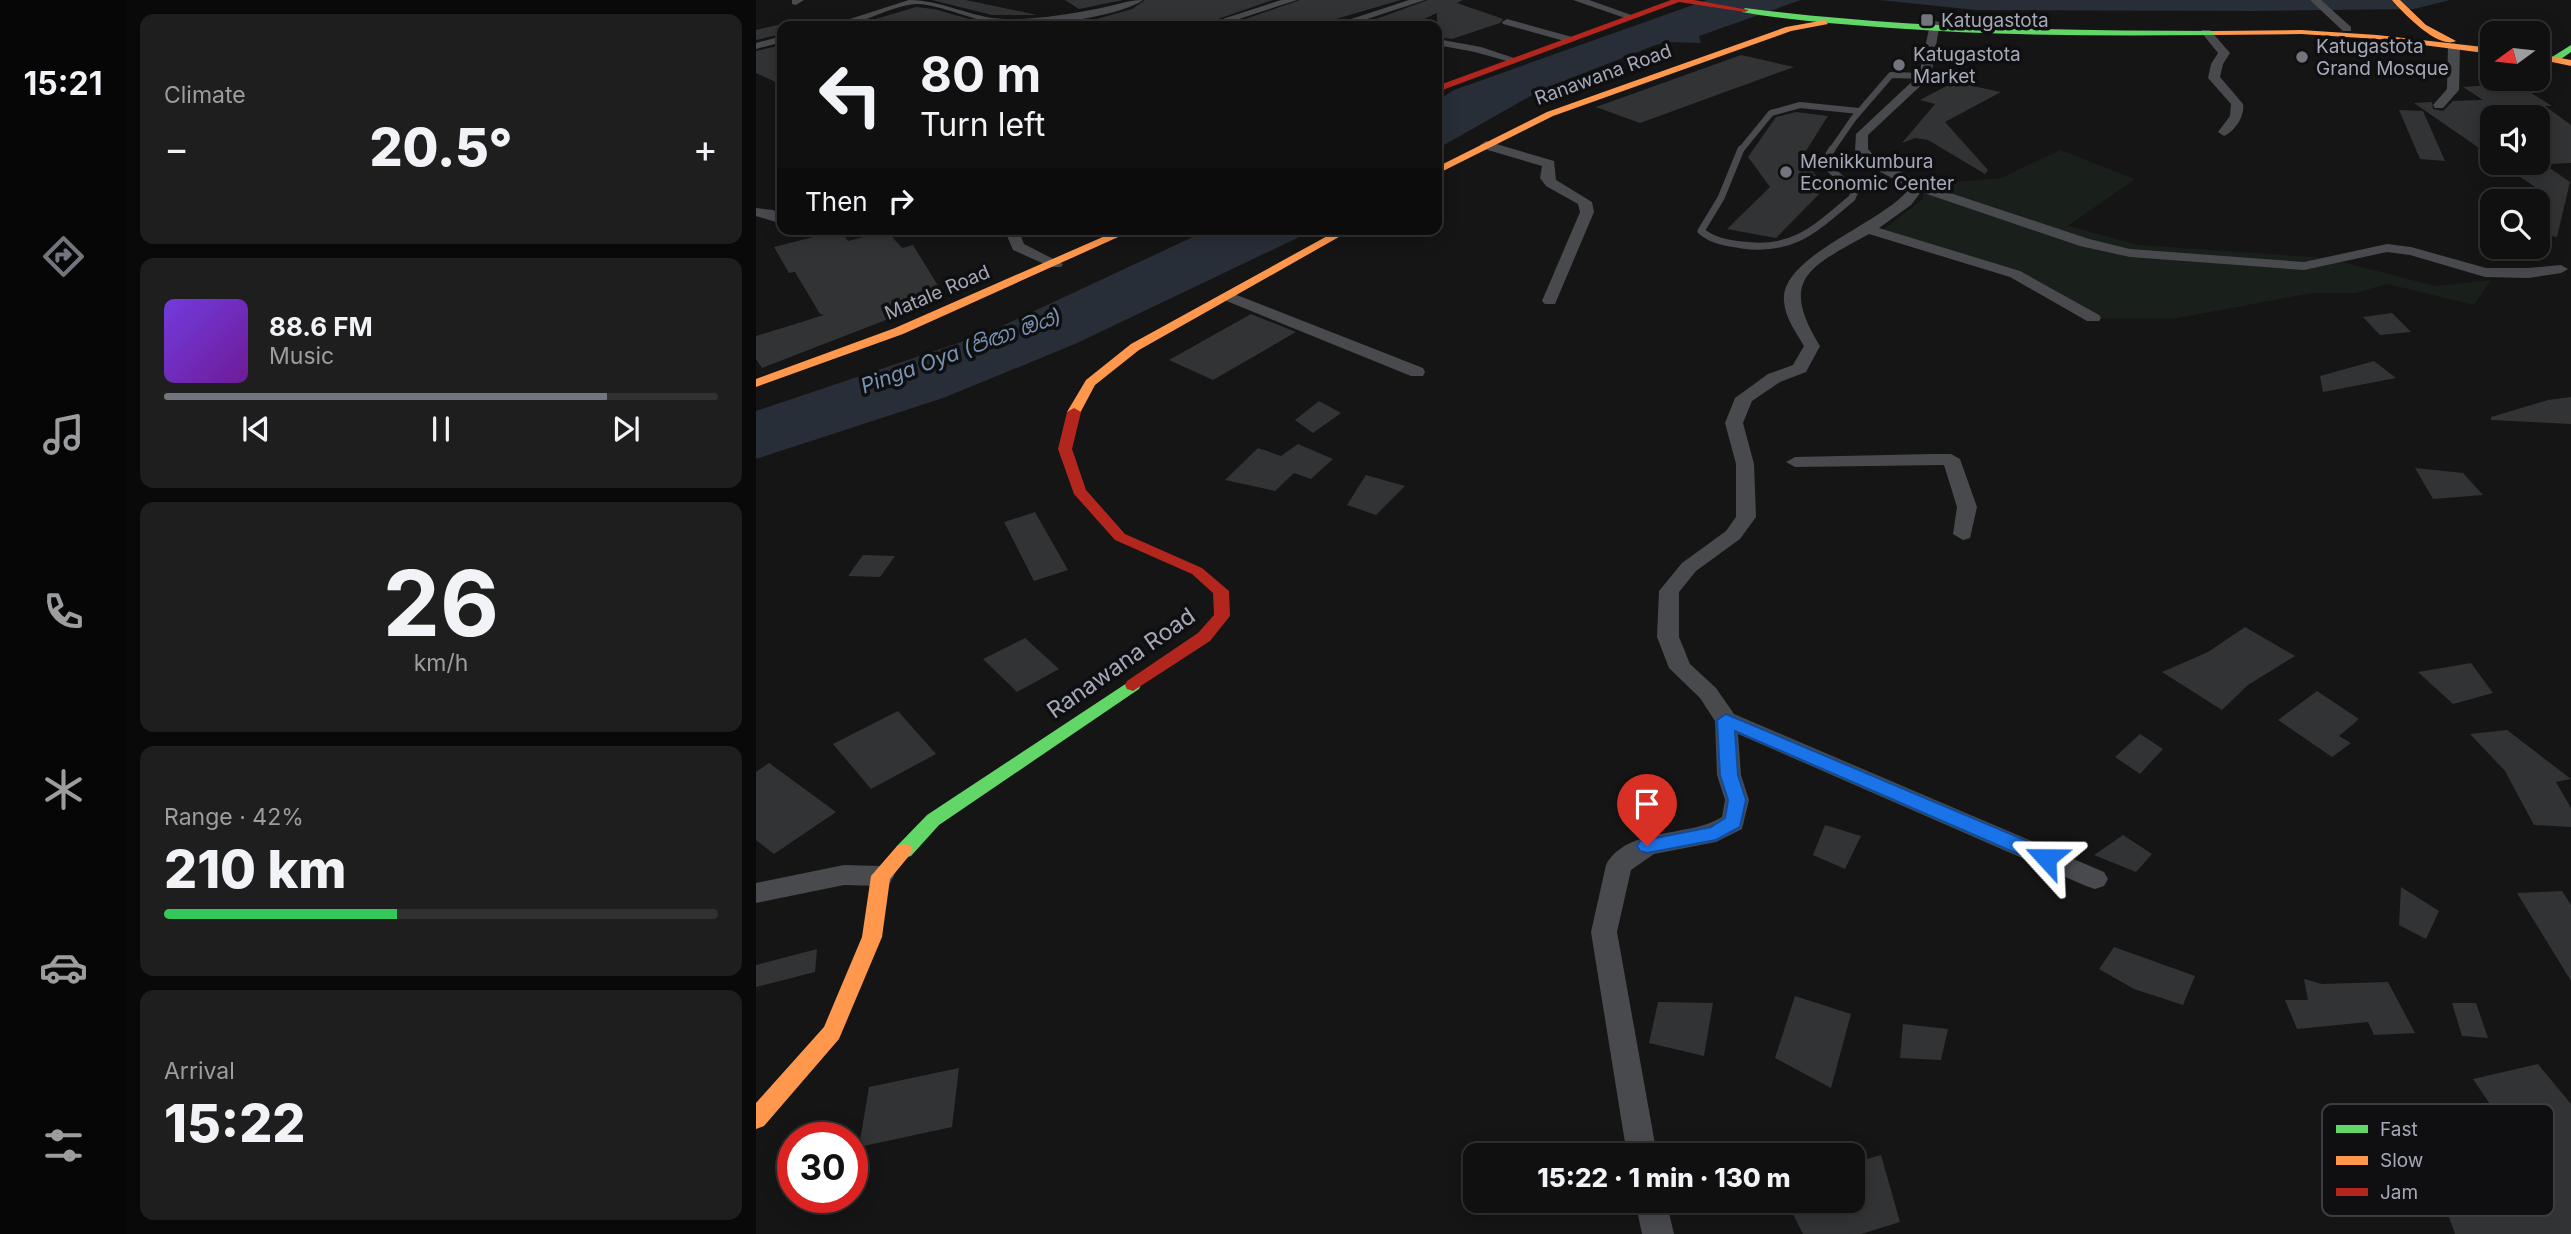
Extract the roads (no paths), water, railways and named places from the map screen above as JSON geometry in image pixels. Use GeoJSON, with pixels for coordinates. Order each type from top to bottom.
{"type":"FeatureCollection","features":[{"type":"Feature","properties":{"kind":"main road"},"geometry":{"type":"LineString","coordinates":[[1713,0],[1779,17]]}},
{"type":"Feature","properties":{"kind":"main road"},"geometry":{"type":"LineString","coordinates":[[2380,0],[2408,26],[2453,43],[2480,47]]}},
{"type":"Feature","properties":{"kind":"main road"},"geometry":{"type":"LineString","coordinates":[[1442,87],[1567,38],[1629,16],[1684,1],[1779,17],[2093,34],[2301,32],[2408,26]]}},
{"type":"Feature","properties":{"kind":"main road","name":"Ranawana Road"},"geometry":{"type":"LineString","coordinates":[[1442,168],[1574,105],[1779,17]]}},
{"type":"Feature","properties":{"kind":"main road"},"geometry":{"type":"LineString","coordinates":[[1935,25],[2077,29],[2276,26],[2347,29],[2408,26]]}},
{"type":"Feature","properties":{"kind":"main road","name":"Matale Road"},"geometry":{"type":"LineString","coordinates":[[756,383],[838,355],[948,312],[1118,235]]}},
{"type":"Feature","properties":{"kind":"main road","name":"Ranawana Road"},"geometry":{"type":"LineString","coordinates":[[881,876],[933,820],[1204,637],[1222,616],[1221,591],[1197,571],[1120,537],[1079,491],[1065,449],[1073,415],[1090,383],[1135,347],[1338,235]]}},
{"type":"Feature","properties":{"kind":"main road"},"geometry":{"type":"LineString","coordinates":[[756,1119],[832,1033],[872,937],[881,876]]}},
{"type":"Feature","properties":{"kind":"street"},"geometry":{"type":"LineString","coordinates":[[1054,21],[1108,10],[1138,0]]}},
{"type":"Feature","properties":{"kind":"street"},"geometry":{"type":"LineString","coordinates":[[1223,21],[1292,0]]}},
{"type":"Feature","properties":{"kind":"street"},"geometry":{"type":"LineString","coordinates":[[1350,21],[1420,0]]}},
{"type":"Feature","properties":{"kind":"street"},"geometry":{"type":"LineString","coordinates":[[1578,0],[1629,16]]}},
{"type":"Feature","properties":{"kind":"street"},"geometry":{"type":"LineString","coordinates":[[2315,0],[2347,29]]}},
{"type":"Feature","properties":{"kind":"street"},"geometry":{"type":"LineString","coordinates":[[850,21],[918,1],[993,21]]}},
{"type":"Feature","properties":{"kind":"street"},"geometry":{"type":"LineString","coordinates":[[1507,22],[1567,38]]}},
{"type":"Feature","properties":{"kind":"street"},"geometry":{"type":"LineString","coordinates":[[1935,25],[1925,76],[1862,134],[1861,150],[1871,161],[1918,187],[2074,240],[2130,253],[2304,266],[2387,248],[2410,251],[2485,272],[2528,273],[2561,270]]}},
{"type":"Feature","properties":{"kind":"street"},"geometry":{"type":"LineString","coordinates":[[2206,32],[2224,53],[2217,64],[2214,78],[2235,99],[2240,110],[2237,118],[2224,132]]}},
{"type":"Feature","properties":{"kind":"street"},"geometry":{"type":"LineString","coordinates":[[756,46],[777,41]]}},
{"type":"Feature","properties":{"kind":"street"},"geometry":{"type":"LineString","coordinates":[[1442,42],[1514,60]]}},
{"type":"Feature","properties":{"kind":"street"},"geometry":{"type":"LineString","coordinates":[[2439,105],[2453,90],[2453,43]]}},
{"type":"Feature","properties":{"kind":"street"},"geometry":{"type":"LineString","coordinates":[[1486,145],[1549,164],[1547,178],[1551,183],[1585,202],[1587,212],[1550,301]]}},
{"type":"Feature","properties":{"kind":"street"},"geometry":{"type":"LineString","coordinates":[[1640,1143],[1604,932],[1619,865],[1647,846],[1716,833],[1733,822],[1737,800],[1729,775],[1726,720],[1708,693],[1680,668],[1668,637],[1669,591],[1689,567],[1732,535],[1746,517],[1745,464],[1734,423],[1744,398],[1774,378],[1800,368],[1812,346],[1796,317],[1791,292],[1806,266],[1869,230],[1912,198],[1918,187]]}},
{"type":"Feature","properties":{"kind":"street"},"geometry":{"type":"LineString","coordinates":[[756,212],[777,218]]}},
{"type":"Feature","properties":{"kind":"street"},"geometry":{"type":"LineString","coordinates":[[1869,230],[2015,274],[2093,318]]}},
{"type":"Feature","properties":{"kind":"street"},"geometry":{"type":"LineString","coordinates":[[1013,235],[1018,247],[1056,264]]}},
{"type":"Feature","properties":{"kind":"street"},"geometry":{"type":"LineString","coordinates":[[1229,297],[1417,372]]}},
{"type":"Feature","properties":{"kind":"street"},"geometry":{"type":"LineString","coordinates":[[1795,462],[1951,459],[1966,507],[1963,534]]}},
{"type":"Feature","properties":{"kind":"street"},"geometry":{"type":"LineString","coordinates":[[1726,720],[2095,879]]}},
{"type":"Feature","properties":{"kind":"street"},"geometry":{"type":"LineString","coordinates":[[756,893],[844,875],[881,876]]}},
{"type":"Feature","properties":{"kind":"street"},"geometry":{"type":"LineString","coordinates":[[1653,1213],[1658,1234]]}},
{"type":"Feature","properties":{"kind":"lane"},"geometry":{"type":"LineString","coordinates":[[1859,111],[1800,104],[1771,113],[1739,152],[1721,198],[1701,231],[1709,239],[1751,247],[1783,247],[1801,240],[1852,198],[1856,191],[1831,170],[1826,159],[1859,111],[1891,75],[1925,76]]}},
{"type":"Feature","properties":{"kind":"water"},"geometry":{"type":"Polygon","coordinates":[[[1707,0],[1801,0],[1699,36],[1701,43],[1666,42],[1543,89],[1442,146],[1442,98],[1454,90],[1707,0]]]}},
{"type":"Feature","properties":{"kind":"water"},"geometry":{"type":"Polygon","coordinates":[[[1879,0],[2450,0],[2414,9],[2252,11],[1976,10],[1879,0]]]}},
{"type":"Feature","properties":{"kind":"water","name":"Pinga Oya (පිඟා ඔය)"},"geometry":{"type":"Polygon","coordinates":[[[1197,235],[1303,235],[1075,344],[943,398],[756,459],[756,411],[985,334],[1197,235]]]}},
{"type":"Feature","properties":{"kind":"place","name":"Katugastota"},"geometry":{"type":"Point","coordinates":[1927,20]}},
{"type":"Feature","properties":{"kind":"place","name":"Katugastota Grand Mosque"},"geometry":{"type":"Point","coordinates":[2302,57]}},
{"type":"Feature","properties":{"kind":"place","name":"Katugastota Market"},"geometry":{"type":"Point","coordinates":[1899,65]}},
{"type":"Feature","properties":{"kind":"place","name":"Menikkumbura Economic Center"},"geometry":{"type":"Point","coordinates":[1786,172]}}]}
